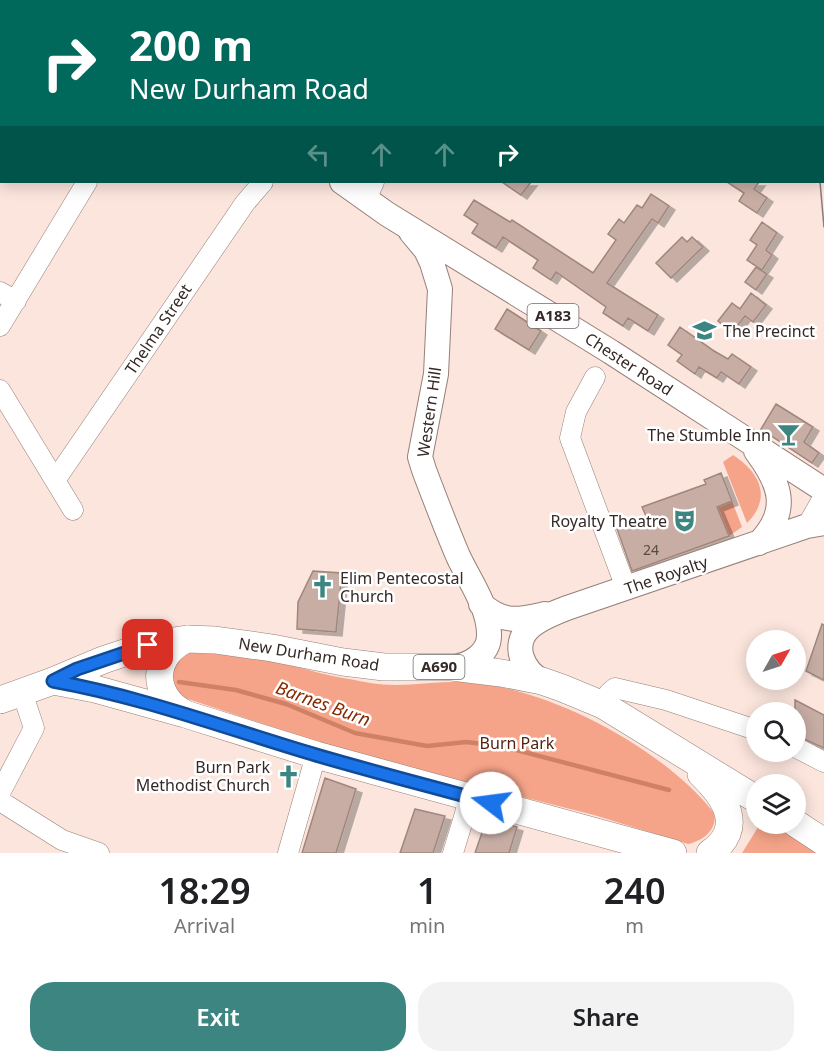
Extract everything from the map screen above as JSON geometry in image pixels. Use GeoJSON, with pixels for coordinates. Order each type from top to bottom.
{"type":"FeatureCollection","features":[{"type":"Feature","properties":{"kind":"highway","name":"New Durham Road"},"geometry":{"type":"LineString","coordinates":[[53,681],[77,669],[138,648],[187,639],[214,640],[272,648],[343,662],[384,667],[452,667],[542,681],[603,705],[746,793]]}},
{"type":"Feature","properties":{"kind":"highway"},"geometry":{"type":"LineString","coordinates":[[185,714],[165,697],[160,674],[167,654],[187,639]]}},
{"type":"Feature","properties":{"kind":"highway"},"geometry":{"type":"LineString","coordinates":[[53,681],[95,689],[185,714],[316,755],[470,797],[625,847],[673,853]]}},
{"type":"Feature","properties":{"kind":"highway","name":"A690"},"geometry":{"type":"LineString","coordinates":[[18,702],[53,681]]}},
{"type":"Feature","properties":{"kind":"highway","name":"A690"},"geometry":{"type":"LineString","coordinates":[[675,748],[714,787],[728,809],[726,833],[722,842],[710,853]]}},
{"type":"Feature","properties":{"kind":"highway"},"geometry":{"type":"LineString","coordinates":[[806,830],[824,842]]}},
{"type":"Feature","properties":{"kind":"main road","name":"Chester Road"},"geometry":{"type":"LineString","coordinates":[[346,183],[370,190],[387,214],[482,271],[824,490]]}},
{"type":"Feature","properties":{"kind":"main road","name":"Western Hill"},"geometry":{"type":"LineString","coordinates":[[387,214],[406,227],[426,250],[435,269],[440,289],[436,374],[420,457],[458,555],[481,604],[489,634],[485,648],[475,660],[452,667]]}},
{"type":"Feature","properties":{"kind":"main road"},"geometry":{"type":"LineString","coordinates":[[440,289],[445,282],[460,272],[482,271]]}},
{"type":"Feature","properties":{"kind":"main road"},"geometry":{"type":"LineString","coordinates":[[751,444],[774,478],[779,497],[777,517],[767,535],[759,543]]}},
{"type":"Feature","properties":{"kind":"main road","name":"The Royalty"},"geometry":{"type":"LineString","coordinates":[[542,681],[530,674],[526,668],[521,657],[521,643],[530,627],[558,611],[815,525]]}},
{"type":"Feature","properties":{"kind":"main road"},"geometry":{"type":"LineString","coordinates":[[481,604],[498,616],[507,619],[520,619],[558,611]]}},
{"type":"Feature","properties":{"kind":"street"},"geometry":{"type":"LineString","coordinates":[[0,326],[8,297],[86,183]]}},
{"type":"Feature","properties":{"kind":"street","name":"Thelma Street"},"geometry":{"type":"LineString","coordinates":[[56,479],[245,202],[262,183]]}},
{"type":"Feature","properties":{"kind":"street"},"geometry":{"type":"LineString","coordinates":[[595,377],[576,412],[570,438],[626,588]]}},
{"type":"Feature","properties":{"kind":"street"},"geometry":{"type":"LineString","coordinates":[[0,390],[74,510]]}},
{"type":"Feature","properties":{"kind":"street"},"geometry":{"type":"LineString","coordinates":[[815,525],[824,496]]}},
{"type":"Feature","properties":{"kind":"street"},"geometry":{"type":"LineString","coordinates":[[603,705],[609,693],[615,688],[666,700],[746,727]]}},
{"type":"Feature","properties":{"kind":"street"},"geometry":{"type":"LineString","coordinates":[[0,793],[34,728],[18,702]]}},
{"type":"Feature","properties":{"kind":"street"},"geometry":{"type":"LineString","coordinates":[[806,753],[824,762]]}},
{"type":"Feature","properties":{"kind":"street"},"geometry":{"type":"LineString","coordinates":[[288,853],[316,755]]}},
{"type":"Feature","properties":{"kind":"street"},"geometry":{"type":"LineString","coordinates":[[453,853],[470,797]]}},
{"type":"Feature","properties":{"kind":"street"},"geometry":{"type":"LineString","coordinates":[[0,801],[62,840],[99,853]]}},
{"type":"Feature","properties":{"kind":"green space"},"geometry":{"type":"Polygon","coordinates":[[[733,455],[750,469],[760,486],[759,504],[747,523],[723,462],[733,455]]]}},
{"type":"Feature","properties":{"kind":"green space"},"geometry":{"type":"Polygon","coordinates":[[[732,501],[742,527],[729,536],[717,507],[732,501]]]}},
{"type":"Feature","properties":{"kind":"green space","name":"Burn Park"},"geometry":{"type":"Polygon","coordinates":[[[189,653],[257,659],[340,678],[378,684],[467,682],[533,696],[602,725],[666,766],[714,813],[714,825],[708,834],[688,844],[594,815],[420,771],[318,742],[185,698],[173,687],[171,680],[174,664],[189,653]]]}},
{"type":"Feature","properties":{"kind":"green space"},"geometry":{"type":"Polygon","coordinates":[[[754,834],[794,834],[821,853],[742,853],[754,834]]]}},
{"type":"Feature","properties":{"kind":"building"},"geometry":{"type":"Polygon","coordinates":[[[503,183],[530,183],[521,195],[503,183]]]}},
{"type":"Feature","properties":{"kind":"building"},"geometry":{"type":"Polygon","coordinates":[[[729,183],[758,183],[754,189],[767,198],[757,213],[739,201],[744,193],[729,183]]]}},
{"type":"Feature","properties":{"kind":"building"},"geometry":{"type":"Polygon","coordinates":[[[651,194],[669,206],[658,223],[652,219],[607,283],[658,315],[648,331],[628,318],[623,326],[603,313],[606,307],[556,272],[551,280],[533,268],[538,260],[503,237],[496,248],[472,233],[478,224],[464,215],[474,200],[510,222],[512,220],[593,273],[616,240],[608,234],[619,219],[624,223],[637,205],[642,208],[651,194]]]}},
{"type":"Feature","properties":{"kind":"building"},"geometry":{"type":"Polygon","coordinates":[[[762,222],[777,233],[766,250],[772,255],[762,270],[747,260],[757,245],[750,240],[762,222]]]}},
{"type":"Feature","properties":{"kind":"building"},"geometry":{"type":"Polygon","coordinates":[[[682,237],[687,242],[692,237],[703,247],[671,278],[656,263],[682,237]]]}},
{"type":"Feature","properties":{"kind":"building"},"geometry":{"type":"Polygon","coordinates":[[[756,267],[767,274],[756,290],[745,282],[756,267]]]}},
{"type":"Feature","properties":{"kind":"building"},"geometry":{"type":"Polygon","coordinates":[[[751,293],[766,305],[753,322],[745,316],[732,333],[718,321],[732,303],[740,309],[751,293]]]}},
{"type":"Feature","properties":{"kind":"building"},"geometry":{"type":"Polygon","coordinates":[[[507,309],[541,331],[529,350],[495,329],[507,309]]]}},
{"type":"Feature","properties":{"kind":"building"},"geometry":{"type":"Polygon","coordinates":[[[680,327],[728,359],[732,354],[751,367],[739,384],[721,372],[717,378],[699,367],[695,374],[677,361],[682,355],[668,345],[680,327]]]}},
{"type":"Feature","properties":{"kind":"building","name":"The Stumble Inn"},"geometry":{"type":"Polygon","coordinates":[[[776,404],[813,427],[804,442],[819,453],[812,463],[761,429],[776,404]]]}},
{"type":"Feature","properties":{"kind":"building","name":"Royalty Theatre"},"geometry":{"type":"Polygon","coordinates":[[[721,473],[732,501],[717,507],[729,536],[632,571],[617,529],[646,516],[642,507],[706,484],[704,480],[721,473]]]}},
{"type":"Feature","properties":{"kind":"building","name":"Elim Pentecostal Church"},"geometry":{"type":"Polygon","coordinates":[[[313,571],[342,573],[336,632],[297,629],[298,602],[313,571]]]}},
{"type":"Feature","properties":{"kind":"building"},"geometry":{"type":"Polygon","coordinates":[[[822,624],[824,625],[824,680],[806,671],[822,624]]]}},
{"type":"Feature","properties":{"kind":"building"},"geometry":{"type":"Polygon","coordinates":[[[806,706],[824,715],[824,748],[806,740],[806,706]]]}},
{"type":"Feature","properties":{"kind":"building"},"geometry":{"type":"Polygon","coordinates":[[[325,778],[356,789],[336,853],[302,853],[325,778]]]}},
{"type":"Feature","properties":{"kind":"building"},"geometry":{"type":"Polygon","coordinates":[[[415,809],[445,816],[433,853],[400,853],[415,809]]]}},
{"type":"Feature","properties":{"kind":"building"},"geometry":{"type":"Polygon","coordinates":[[[487,818],[517,827],[509,853],[475,853],[487,818]]]}},
{"type":"Feature","properties":{"kind":"waterway","name":"Barnes Burn"},"geometry":{"type":"LineString","coordinates":[[179,682],[236,690],[286,704],[355,733],[427,746],[466,742],[501,746],[669,790]]}},
{"type":"Feature","properties":{"kind":"tram line"},"geometry":{"type":"LineString","coordinates":[[820,183],[824,227]]}},
{"type":"Feature","properties":{"kind":"place","name":"The Precinct"},"geometry":{"type":"Point","coordinates":[705,331]}},
{"type":"Feature","properties":{"kind":"place","name":"The Stumble Inn"},"geometry":{"type":"Point","coordinates":[789,435]}},
{"type":"Feature","properties":{"kind":"place","name":"Royalty Theatre"},"geometry":{"type":"Point","coordinates":[685,521]}},
{"type":"Feature","properties":{"kind":"place","name":"Elim Pentecostal Church"},"geometry":{"type":"Point","coordinates":[322,587]}},
{"type":"Feature","properties":{"kind":"place","name":"Burn Park Methodist Church"},"geometry":{"type":"Point","coordinates":[288,776]}},
{"type":"Feature","properties":{"kind":"route"},"geometry":{"type":"LineString","coordinates":[[148,645],[77,669],[53,681],[140,701],[316,755],[491,803]]}}]}
